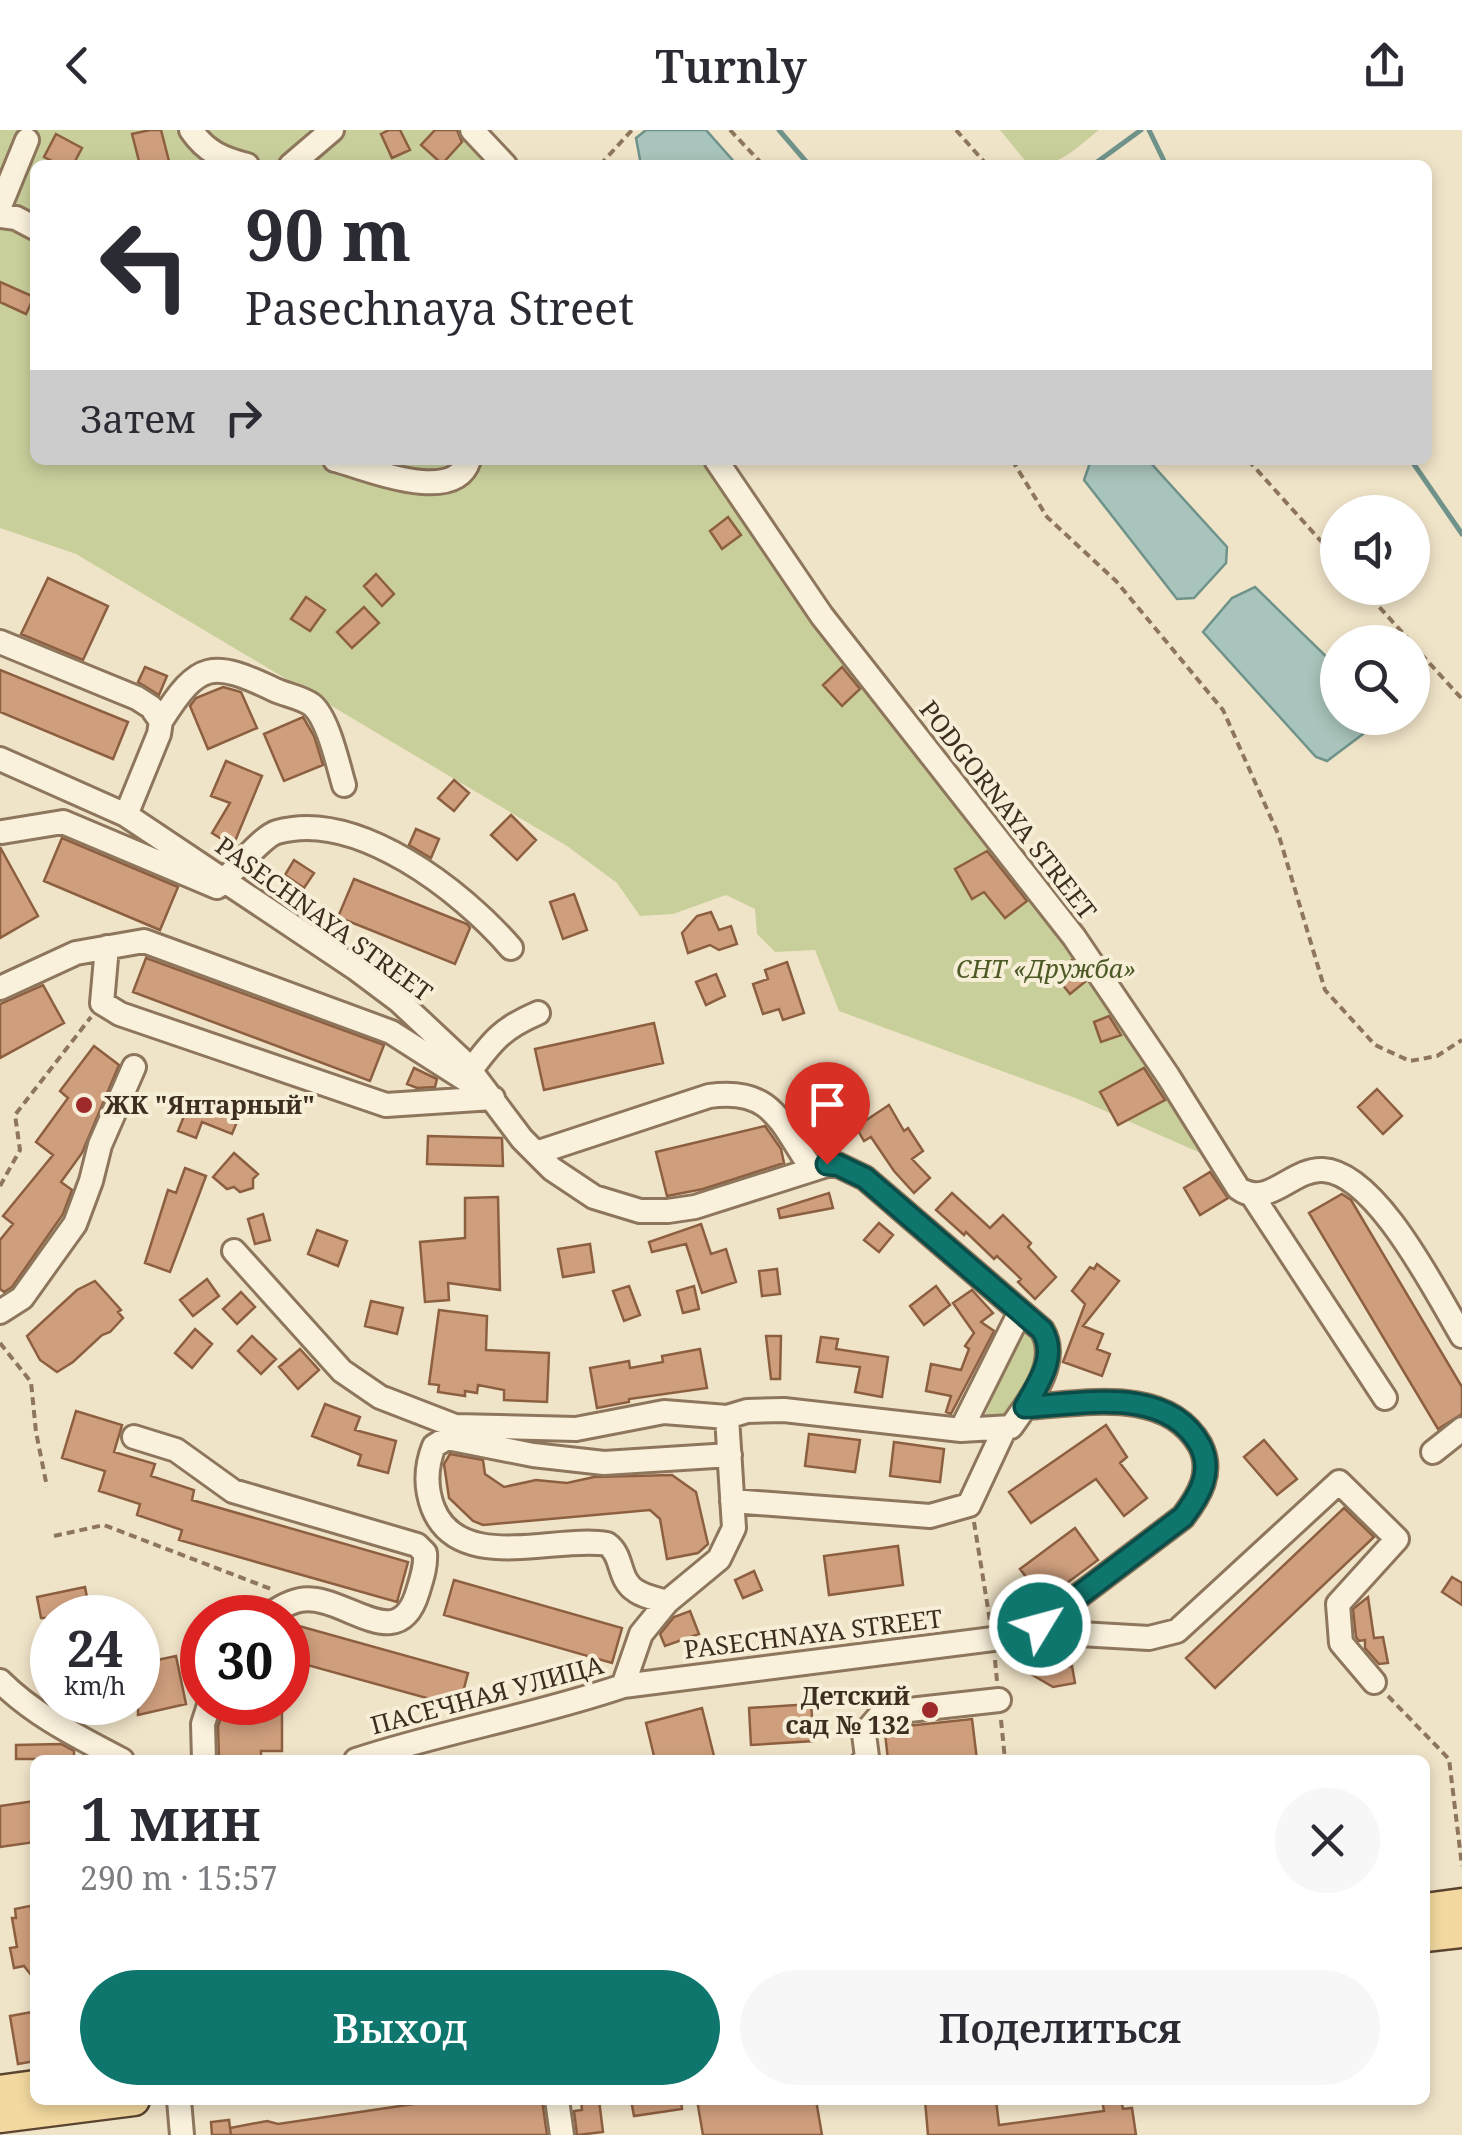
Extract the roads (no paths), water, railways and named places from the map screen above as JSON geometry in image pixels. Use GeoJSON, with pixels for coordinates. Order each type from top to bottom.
{"type":"FeatureCollection","features":[{"type":"Feature","properties":{"kind":"main road"},"geometry":{"type":"LineString","coordinates":[[1430,1908],[1462,1904]]}},
{"type":"Feature","properties":{"kind":"main road"},"geometry":{"type":"LineString","coordinates":[[1430,1935],[1462,1932]]}},
{"type":"Feature","properties":{"kind":"main road"},"geometry":{"type":"LineString","coordinates":[[0,2091],[30,2087]]}},
{"type":"Feature","properties":{"kind":"main road"},"geometry":{"type":"LineString","coordinates":[[0,2117],[95,2105]]}},
{"type":"Feature","properties":{"kind":"street"},"geometry":{"type":"LineString","coordinates":[[191,130],[224,160]]}},
{"type":"Feature","properties":{"kind":"street"},"geometry":{"type":"LineString","coordinates":[[297,160],[332,130]]}},
{"type":"Feature","properties":{"kind":"street"},"geometry":{"type":"LineString","coordinates":[[472,130],[500,160]]}},
{"type":"Feature","properties":{"kind":"street"},"geometry":{"type":"LineString","coordinates":[[0,206],[28,140]]}},
{"type":"Feature","properties":{"kind":"street"},"geometry":{"type":"LineString","coordinates":[[0,216],[30,225]]}},
{"type":"Feature","properties":{"kind":"street"},"geometry":{"type":"LineString","coordinates":[[352,465],[419,484],[458,477],[467,465]]}},
{"type":"Feature","properties":{"kind":"street","name":"PODGORNAYA STREET"},"geometry":{"type":"LineString","coordinates":[[719,465],[822,616],[1074,938],[1168,1076],[1232,1181],[1252,1195],[1385,1398]]}},
{"type":"Feature","properties":{"kind":"street"},"geometry":{"type":"LineString","coordinates":[[0,642],[137,698],[161,721]]}},
{"type":"Feature","properties":{"kind":"street"},"geometry":{"type":"LineString","coordinates":[[126,815],[161,721],[184,684],[200,674],[236,671],[313,706],[333,746],[344,785]]}},
{"type":"Feature","properties":{"kind":"street","name":"PASECHNAYA STREET"},"geometry":{"type":"LineString","coordinates":[[0,759],[126,815],[399,1001],[471,1070],[536,1153],[552,1169],[594,1197],[640,1210],[694,1208],[838,1165],[865,1178],[1042,1330],[1050,1354],[1025,1407]]}},
{"type":"Feature","properties":{"kind":"street"},"geometry":{"type":"LineString","coordinates":[[2,832],[64,822],[266,907]]}},
{"type":"Feature","properties":{"kind":"street"},"geometry":{"type":"LineString","coordinates":[[225,879],[274,832],[325,828],[382,848],[456,892],[512,948]]}},
{"type":"Feature","properties":{"kind":"street"},"geometry":{"type":"LineString","coordinates":[[0,988],[76,952],[144,941],[390,1032],[493,1098]]}},
{"type":"Feature","properties":{"kind":"street"},"geometry":{"type":"LineString","coordinates":[[107,947],[102,1003],[120,1014],[386,1104],[493,1098]]}},
{"type":"Feature","properties":{"kind":"street"},"geometry":{"type":"LineString","coordinates":[[471,1070],[494,1038],[538,1013]]}},
{"type":"Feature","properties":{"kind":"street"},"geometry":{"type":"LineString","coordinates":[[0,1312],[22,1298],[75,1224],[100,1145],[134,1067]]}},
{"type":"Feature","properties":{"kind":"street"},"geometry":{"type":"LineString","coordinates":[[536,1153],[709,1096],[736,1092],[762,1101],[812,1170]]}},
{"type":"Feature","properties":{"kind":"street"},"geometry":{"type":"LineString","coordinates":[[1252,1195],[1262,1195],[1307,1172],[1320,1170],[1344,1176],[1392,1220],[1462,1336]]}},
{"type":"Feature","properties":{"kind":"street"},"geometry":{"type":"LineString","coordinates":[[234,1252],[342,1372],[380,1397],[454,1426],[576,1429],[664,1412],[727,1416],[784,1410],[961,1430],[1011,1427],[1025,1407]]}},
{"type":"Feature","properties":{"kind":"street"},"geometry":{"type":"LineString","coordinates":[[961,1430],[1020,1312]]}},
{"type":"Feature","properties":{"kind":"street","name":"PASECHNAYA STREET"},"geometry":{"type":"LineString","coordinates":[[623,1686],[993,1639],[1028,1631],[1183,1517],[1199,1496],[1206,1476],[1205,1454],[1195,1436],[1176,1418],[1140,1404],[1025,1407]]}},
{"type":"Feature","properties":{"kind":"street","name":"ПАСЕЧНАЯ УЛИЦА"},"geometry":{"type":"LineString","coordinates":[[371,1755],[623,1686],[641,1634],[667,1602],[719,1559],[734,1528],[727,1416]]}},
{"type":"Feature","properties":{"kind":"street"},"geometry":{"type":"LineString","coordinates":[[732,1501],[930,1516],[970,1505],[1005,1428]]}},
{"type":"Feature","properties":{"kind":"street"},"geometry":{"type":"LineString","coordinates":[[1433,1452],[1462,1429]]}},
{"type":"Feature","properties":{"kind":"street"},"geometry":{"type":"LineString","coordinates":[[134,1437],[190,1458],[233,1491],[418,1545],[426,1552],[413,1609],[402,1621],[389,1623],[310,1601]]}},
{"type":"Feature","properties":{"kind":"street"},"geometry":{"type":"LineString","coordinates":[[667,1602],[638,1593],[628,1584],[615,1550],[608,1544],[494,1548],[475,1543],[444,1526],[436,1515],[427,1484],[434,1446],[448,1438],[533,1455],[604,1463],[730,1454]]}},
{"type":"Feature","properties":{"kind":"street"},"geometry":{"type":"LineString","coordinates":[[1028,1631],[1149,1638],[1177,1631],[1339,1482],[1397,1540],[1338,1604],[1341,1643],[1374,1682]]}},
{"type":"Feature","properties":{"kind":"street"},"geometry":{"type":"LineString","coordinates":[[0,1681],[16,1698],[52,1723],[113,1755]]}},
{"type":"Feature","properties":{"kind":"street"},"geometry":{"type":"LineString","coordinates":[[867,1755],[864,1734],[882,1713],[998,1700]]}},
{"type":"Feature","properties":{"kind":"street"},"geometry":{"type":"LineString","coordinates":[[204,1725],[204,1755]]}},
{"type":"Feature","properties":{"kind":"street"},"geometry":{"type":"LineString","coordinates":[[179,2105],[182,2135]]}},
{"type":"Feature","properties":{"kind":"street"},"geometry":{"type":"LineString","coordinates":[[558,2105],[562,2135]]}},
{"type":"Feature","properties":{"kind":"water"},"geometry":{"type":"Polygon","coordinates":[[[646,130],[706,130],[733,160],[640,160],[636,138],[646,130]]]}},
{"type":"Feature","properties":{"kind":"water"},"geometry":{"type":"Polygon","coordinates":[[[1089,465],[1153,465],[1227,547],[1226,563],[1194,598],[1177,599],[1084,480],[1089,465]]]}},
{"type":"Feature","properties":{"kind":"water"},"geometry":{"type":"Polygon","coordinates":[[[1255,587],[1320,650],[1320,735],[1362,735],[1327,761],[1316,757],[1203,632],[1232,598],[1255,587]]]}},
{"type":"Feature","properties":{"kind":"waterway"},"geometry":{"type":"LineString","coordinates":[[779,130],[805,160]]}},
{"type":"Feature","properties":{"kind":"waterway"},"geometry":{"type":"LineString","coordinates":[[1100,160],[1141,130]]}},
{"type":"Feature","properties":{"kind":"waterway"},"geometry":{"type":"LineString","coordinates":[[1149,130],[1164,160]]}},
{"type":"Feature","properties":{"kind":"waterway"},"geometry":{"type":"LineString","coordinates":[[1414,465],[1462,534]]}},
{"type":"Feature","properties":{"kind":"place","name":"ЖК \"Янтарный\""},"geometry":{"type":"Point","coordinates":[84,1105]}},
{"type":"Feature","properties":{"kind":"place","name":"Детский сад № 132"},"geometry":{"type":"Point","coordinates":[930,1710]}},
{"type":"Feature","properties":{"kind":"park label","name":"СНТ «Дружба»"},"geometry":{"type":"Point","coordinates":[1046,969]}}]}
